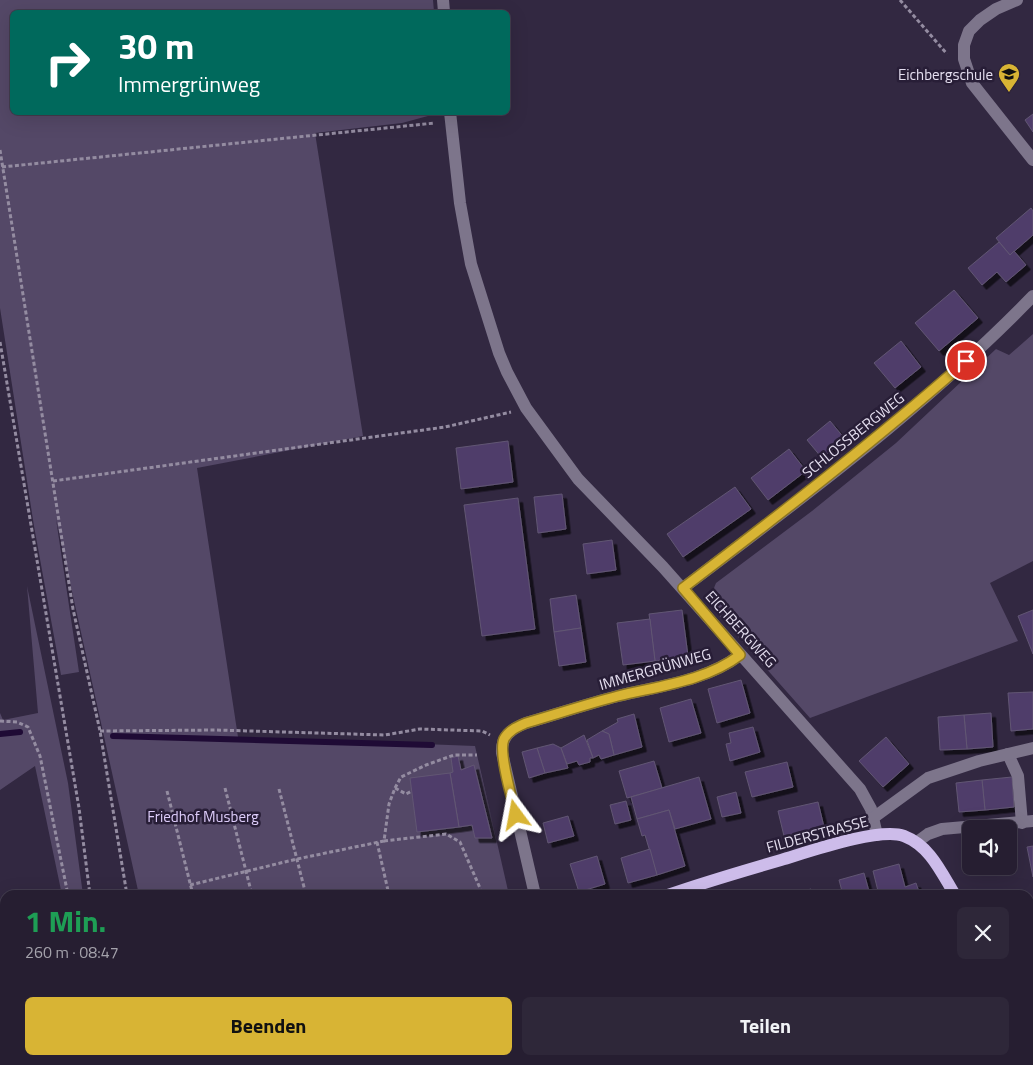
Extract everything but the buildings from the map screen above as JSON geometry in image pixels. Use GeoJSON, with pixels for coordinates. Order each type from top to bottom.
{"type":"FeatureCollection","features":[{"type":"Feature","properties":{"kind":"main road","name":"FILDERSTRASSE"},"geometry":{"type":"LineString","coordinates":[[685,890],[830,846],[877,835],[902,835],[917,842]]}},
{"type":"Feature","properties":{"kind":"main road"},"geometry":{"type":"LineString","coordinates":[[917,842],[935,861],[952,890]]}},
{"type":"Feature","properties":{"kind":"street"},"geometry":{"type":"LineString","coordinates":[[1017,0],[996,9],[980,20],[970,31],[964,45],[964,59],[972,83],[1033,160]]}},
{"type":"Feature","properties":{"kind":"street","name":"EICHBERGWEG"},"geometry":{"type":"LineString","coordinates":[[450,117],[460,203],[472,264],[499,353],[526,408],[578,479],[683,588],[740,655],[860,789],[874,818],[877,835]]}},
{"type":"Feature","properties":{"kind":"street","name":"SCHLOSSBERGWEG"},"geometry":{"type":"LineString","coordinates":[[683,588],[792,505],[909,411],[966,361],[1033,296]]}},
{"type":"Feature","properties":{"kind":"street","name":"IMMERGRÜNWEG"},"geometry":{"type":"LineString","coordinates":[[503,741],[515,728],[526,723],[616,696],[701,675],[728,664],[740,655]]}},
{"type":"Feature","properties":{"kind":"street"},"geometry":{"type":"LineString","coordinates":[[503,741],[502,754],[534,890]]}},
{"type":"Feature","properties":{"kind":"street"},"geometry":{"type":"LineString","coordinates":[[874,818],[928,778],[979,761],[1033,748]]}},
{"type":"Feature","properties":{"kind":"street"},"geometry":{"type":"LineString","coordinates":[[917,842],[928,834],[942,829],[1027,822],[1018,776],[1008,754]]}},
{"type":"Feature","properties":{"kind":"path"},"geometry":{"type":"LineString","coordinates":[[900,0],[952,60]]}},
{"type":"Feature","properties":{"kind":"path"},"geometry":{"type":"LineString","coordinates":[[2,167],[450,117]]}},
{"type":"Feature","properties":{"kind":"path"},"geometry":{"type":"LineString","coordinates":[[0,150],[73,609],[100,731],[126,890]]}},
{"type":"Feature","properties":{"kind":"path"},"geometry":{"type":"LineString","coordinates":[[0,342],[78,808],[89,890]]}},
{"type":"Feature","properties":{"kind":"path"},"geometry":{"type":"LineString","coordinates":[[53,481],[445,427],[526,408]]}},
{"type":"Feature","properties":{"kind":"path"},"geometry":{"type":"LineString","coordinates":[[0,721],[17,722],[28,727],[40,756],[67,890]]}},
{"type":"Feature","properties":{"kind":"path"},"geometry":{"type":"LineString","coordinates":[[100,731],[216,730],[385,735],[420,730],[482,731],[503,741]]}},
{"type":"Feature","properties":{"kind":"path"},"geometry":{"type":"LineString","coordinates":[[384,841],[389,804],[401,777],[454,755],[477,755]]}},
{"type":"Feature","properties":{"kind":"path"},"geometry":{"type":"LineString","coordinates":[[225,788],[251,890]]}},
{"type":"Feature","properties":{"kind":"path"},"geometry":{"type":"LineString","coordinates":[[395,788],[406,794],[412,791]]}},
{"type":"Feature","properties":{"kind":"path"},"geometry":{"type":"LineString","coordinates":[[279,789],[305,890]]}},
{"type":"Feature","properties":{"kind":"path"},"geometry":{"type":"LineString","coordinates":[[166,791],[192,890]]}},
{"type":"Feature","properties":{"kind":"path"},"geometry":{"type":"LineString","coordinates":[[190,885],[377,842],[446,834],[460,842],[481,890]]}},
{"type":"Feature","properties":{"kind":"path"},"geometry":{"type":"LineString","coordinates":[[377,842],[388,890]]}},
{"type":"Feature","properties":{"kind":"green space","name":"Friedhof Musberg"},"geometry":{"type":"Polygon","coordinates":[[[0,0],[433,0],[434,10],[10,10],[10,115],[432,115],[402,123],[315,133],[363,436],[197,468],[238,737],[475,746],[508,890],[138,890],[56,519],[79,672],[61,675],[34,526],[0,308],[0,0]]]}},
{"type":"Feature","properties":{"kind":"green space"},"geometry":{"type":"Polygon","coordinates":[[[1033,334],[1033,561],[990,583],[1018,641],[810,718],[716,612],[713,591],[716,583],[812,511],[896,443],[996,349],[1009,355],[1033,334]]]}},
{"type":"Feature","properties":{"kind":"green space"},"geometry":{"type":"Polygon","coordinates":[[[27,586],[68,783],[82,890],[61,890],[35,766],[0,790],[0,713],[3,720],[38,713],[27,586]]]}},
{"type":"Feature","properties":{"kind":"waterway"},"geometry":{"type":"LineString","coordinates":[[0,734],[20,732]]}},
{"type":"Feature","properties":{"kind":"waterway"},"geometry":{"type":"LineString","coordinates":[[113,736],[432,745]]}},
{"type":"Feature","properties":{"kind":"place","name":"Eichbergschule"},"geometry":{"type":"Point","coordinates":[1009,93]}},
{"type":"Feature","properties":{"kind":"route"},"geometry":{"type":"LineString","coordinates":[[516,815],[502,754],[503,741],[508,734],[526,723],[616,696],[680,681],[716,670],[740,655],[683,588],[851,459],[966,361]]}}]}
